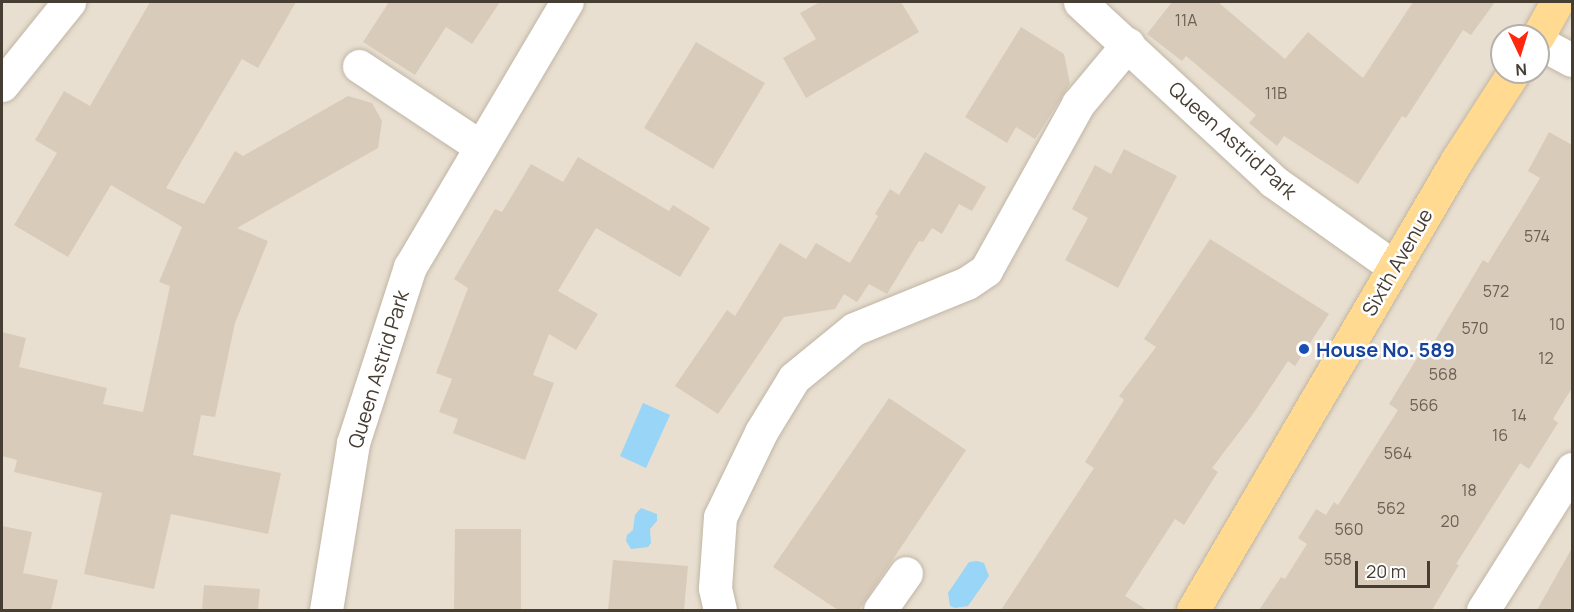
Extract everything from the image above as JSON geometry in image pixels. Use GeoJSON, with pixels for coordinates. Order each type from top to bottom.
{"type":"FeatureCollection","features":[{"type":"Feature","properties":{"kind":"main road"},"geometry":{"type":"LineString","coordinates":[[1545,24],[1557,2]]}},
{"type":"Feature","properties":{"kind":"main road","name":"Sixth Avenue"},"geometry":{"type":"LineString","coordinates":[[1193,610],[1457,160],[1506,84]]}},
{"type":"Feature","properties":{"kind":"street"},"geometry":{"type":"LineString","coordinates":[[2,85],[69,2]]}},
{"type":"Feature","properties":{"kind":"street","name":"Queen Astrid Park"},"geometry":{"type":"LineString","coordinates":[[326,610],[353,443],[410,267],[567,2]]}},
{"type":"Feature","properties":{"kind":"street","name":"Queen Astrid Park"},"geometry":{"type":"LineString","coordinates":[[1080,2],[1128,44],[1273,181],[1394,267]]}},
{"type":"Feature","properties":{"kind":"street"},"geometry":{"type":"LineString","coordinates":[[720,610],[715,588],[720,517],[761,432],[795,378],[854,329],[967,284],[986,270],[1078,105],[1128,44]]}},
{"type":"Feature","properties":{"kind":"street"},"geometry":{"type":"LineString","coordinates":[[1550,48],[1572,60]]}},
{"type":"Feature","properties":{"kind":"street"},"geometry":{"type":"LineString","coordinates":[[359,66],[481,147]]}},
{"type":"Feature","properties":{"kind":"street"},"geometry":{"type":"LineString","coordinates":[[1483,610],[1572,469]]}},
{"type":"Feature","properties":{"kind":"street"},"geometry":{"type":"LineString","coordinates":[[880,610],[906,573]]}},
{"type":"Feature","properties":{"kind":"shaded area"},"geometry":{"type":"Polygon","coordinates":[[[2,2],[1572,2],[1572,610],[2,610],[2,2]]]}},
{"type":"Feature","properties":{"kind":"water"},"geometry":{"type":"Polygon","coordinates":[[[643,403],[670,415],[646,468],[620,456],[643,403]]]}},
{"type":"Feature","properties":{"kind":"water"},"geometry":{"type":"Polygon","coordinates":[[[641,508],[657,514],[657,521],[650,529],[651,543],[648,547],[631,549],[626,541],[627,535],[633,530],[635,515],[641,508]]]}},
{"type":"Feature","properties":{"kind":"water"},"geometry":{"type":"Polygon","coordinates":[[[969,562],[984,563],[989,576],[968,606],[955,608],[950,606],[948,593],[969,562]]]}},
{"type":"Feature","properties":{"kind":"building"},"geometry":{"type":"Polygon","coordinates":[[[150,2],[296,2],[258,68],[242,59],[166,188],[204,204],[235,151],[243,156],[348,96],[372,103],[382,121],[378,148],[237,228],[268,241],[235,323],[215,417],[201,415],[193,455],[281,473],[268,534],[171,514],[154,589],[84,574],[102,493],[14,472],[17,460],[2,456],[2,332],[26,338],[19,367],[107,388],[103,404],[143,412],[170,286],[159,282],[182,227],[111,185],[68,257],[14,225],[57,153],[35,140],[64,91],[90,106],[150,2]]]}},
{"type":"Feature","properties":{"kind":"building"},"geometry":{"type":"Polygon","coordinates":[[[389,2],[500,2],[472,44],[446,27],[415,75],[363,42],[389,2]]]}},
{"type":"Feature","properties":{"kind":"building"},"geometry":{"type":"Polygon","coordinates":[[[820,2],[901,2],[919,32],[806,98],[783,58],[816,39],[800,13],[820,2]]]}},
{"type":"Feature","properties":{"kind":"building"},"geometry":{"type":"Polygon","coordinates":[[[1172,2],[1218,2],[1285,59],[1308,32],[1363,78],[1413,2],[1495,2],[1471,35],[1463,30],[1406,118],[1402,116],[1358,184],[1284,136],[1277,146],[1249,123],[1256,115],[1186,56],[1182,61],[1147,34],[1172,2]]]}},
{"type":"Feature","properties":{"kind":"building"},"geometry":{"type":"Polygon","coordinates":[[[1021,27],[1064,54],[1070,84],[1035,139],[1016,127],[1007,143],[965,117],[1021,27]]]}},
{"type":"Feature","properties":{"kind":"building"},"geometry":{"type":"Polygon","coordinates":[[[696,42],[765,83],[713,169],[644,128],[696,42]]]}},
{"type":"Feature","properties":{"kind":"building"},"geometry":{"type":"Polygon","coordinates":[[[1549,132],[1572,145],[1572,388],[1553,419],[1558,423],[1529,469],[1520,463],[1456,564],[1459,565],[1432,610],[1259,610],[1281,577],[1285,579],[1307,544],[1298,538],[1316,509],[1326,515],[1334,502],[1338,505],[1398,410],[1389,404],[1427,342],[1432,345],[1483,260],[1488,263],[1522,208],[1540,178],[1528,171],[1549,132]]]}},
{"type":"Feature","properties":{"kind":"building"},"geometry":{"type":"Polygon","coordinates":[[[1124,149],[1177,176],[1118,288],[1065,260],[1088,218],[1072,209],[1095,165],[1111,174],[1124,149]]]}},
{"type":"Feature","properties":{"kind":"building"},"geometry":{"type":"Polygon","coordinates":[[[925,152],[986,187],[972,211],[959,204],[942,234],[932,228],[923,242],[919,241],[887,294],[869,284],[857,302],[844,294],[835,309],[784,317],[718,414],[675,386],[727,310],[735,316],[780,243],[806,259],[816,243],[850,263],[878,216],[875,214],[890,189],[899,195],[925,152]]]}},
{"type":"Feature","properties":{"kind":"building"},"geometry":{"type":"Polygon","coordinates":[[[578,157],[669,211],[673,205],[710,228],[680,277],[596,228],[558,291],[598,314],[576,350],[549,334],[533,375],[554,383],[525,460],[453,433],[458,419],[439,412],[452,379],[436,373],[468,288],[454,279],[495,209],[502,212],[531,164],[563,182],[578,157]]]}},
{"type":"Feature","properties":{"kind":"building"},"geometry":{"type":"Polygon","coordinates":[[[1210,239],[1329,314],[1295,366],[1288,361],[1253,414],[1212,468],[1218,472],[1184,525],[1175,519],[1125,596],[1147,610],[1001,610],[1094,468],[1085,462],[1124,400],[1119,396],[1156,347],[1144,339],[1210,239]]]}},
{"type":"Feature","properties":{"kind":"building"},"geometry":{"type":"Polygon","coordinates":[[[889,398],[966,450],[859,610],[838,610],[773,567],[889,398]]]}},
{"type":"Feature","properties":{"kind":"building"},"geometry":{"type":"Polygon","coordinates":[[[2,526],[32,532],[23,573],[58,580],[51,610],[2,610],[2,526]]]}},
{"type":"Feature","properties":{"kind":"building"},"geometry":{"type":"Polygon","coordinates":[[[455,529],[521,529],[521,610],[454,610],[455,529]]]}},
{"type":"Feature","properties":{"kind":"building"},"geometry":{"type":"Polygon","coordinates":[[[1572,548],[1572,610],[1537,610],[1572,548]]]}},
{"type":"Feature","properties":{"kind":"building"},"geometry":{"type":"Polygon","coordinates":[[[613,560],[688,566],[684,610],[608,610],[613,560]]]}},
{"type":"Feature","properties":{"kind":"building"},"geometry":{"type":"Polygon","coordinates":[[[204,585],[260,589],[258,610],[202,610],[204,585]]]}},
{"type":"Feature","properties":{"kind":"place","name":"House No. 589"},"geometry":{"type":"Point","coordinates":[1304,349]}}]}
